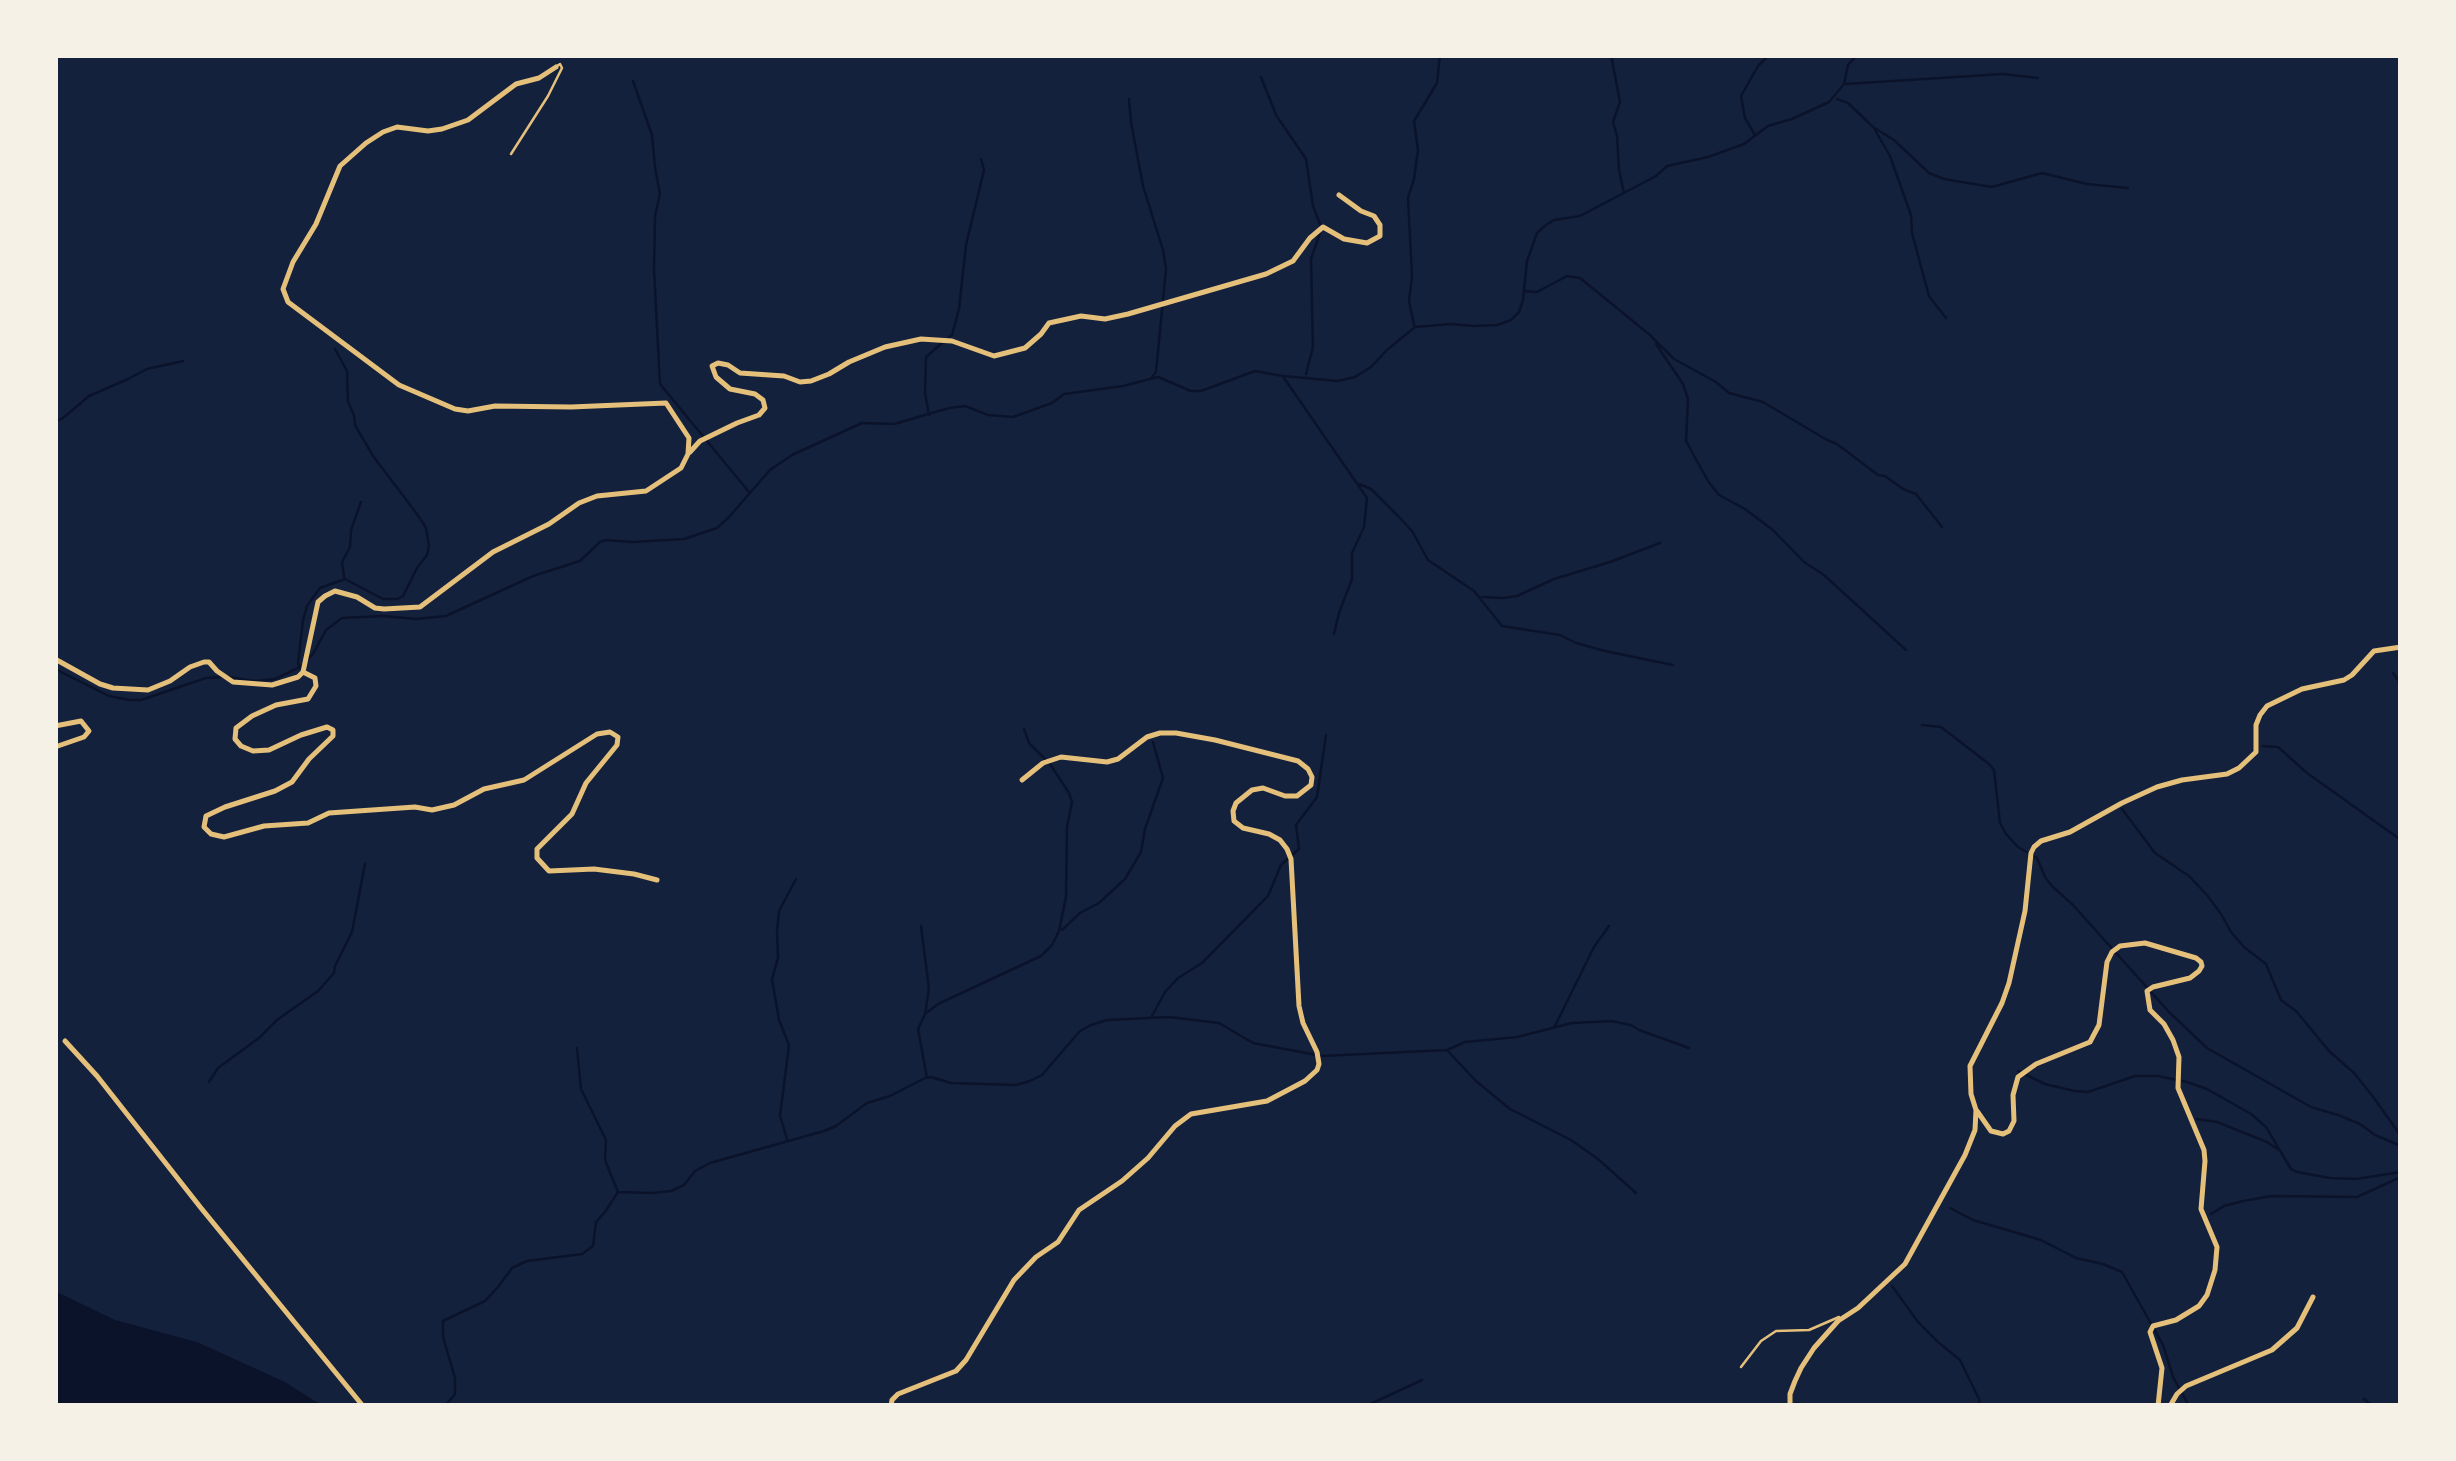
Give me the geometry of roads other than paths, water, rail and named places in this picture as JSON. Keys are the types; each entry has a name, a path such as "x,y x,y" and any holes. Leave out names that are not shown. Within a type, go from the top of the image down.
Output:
{"street":[{"path":"556,67 539,78 516,84 468,120 428,131 397,127 382,132 340,166 316,224 292,262 283,289 288,302 399,386 455,409 666,403 689,438 688,454"},
{"path":"55,659 113,688 148,690 204,662 210,662 233,682 272,685 298,677 304,672 318,602 325,596 335,591 357,597 375,608 420,607 494,552 548,524 579,502 598,496 646,492 680,468 700,441 759,416 765,408 763,400 730,388 716,378 712,366 718,363 740,374 784,376 800,382 829,374 885,347 921,339 952,340 994,356 1025,348 1050,323 1081,316 1105,319 1128,314 1266,274 1292,262 1323,227 1344,239 1367,244 1380,236 1380,225 1374,216 1340,195"},
{"path":"2158,1406 2162,1368 2150,1332 2153,1326 2176,1320 2199,1306 2215,1270 2216,1247 2201,1209 2206,1162 2178,1088 2179,1057 2164,1024 2150,1010 2147,991 2190,978 2202,966 2196,958 2145,943 2120,946 2112,952 2107,962 2099,1024 2090,1042 2036,1064 2018,1077 2013,1095 2014,1121 2003,1134 1991,1131 1976,1110 1970,1066 2009,982 2030,859 2041,841 2070,832 2158,787 2227,774 2239,768 2256,752 2256,725 2266,706 2302,690 2344,680 2374,651 2401,647"},
{"path":"304,672 315,678 316,686 308,699 276,705 252,716 236,728 234,739 253,751 269,750 326,727 333,736 292,782 206,816 204,828 211,834 224,838 264,826 308,823 329,813 415,807 432,810 454,805 484,789 524,780 597,734 610,732 618,737 617,745 586,784 572,814 538,849 537,858 548,871 594,869 657,880"},
{"path":"55,726 81,720 89,731 55,747"},
{"path":"891,1406 898,1394 956,1370 1014,1280 1036,1257 1058,1242 1079,1210 1122,1182 1191,1114 1267,1101 1317,1070 1317,1052 1299,1006 1287,849 1269,834 1243,828 1234,820 1233,811 1236,802 1252,790 1263,788 1297,796 1310,785 1308,768 1215,740 1160,733 1118,759 1107,762 1061,757 1043,764 1022,780"},
{"path":"65,1041 363,1406"},
{"path":"1790,1406 1790,1394 1800,1368 1814,1348 1905,1264 1964,1155 1975,1130 1976,1110"},
{"path":"2170,1406 2186,1386 2272,1350 2297,1328 2312,1298"}],"lane":[{"path":"511,154 548,96 562,68 560,64 556,67"},
{"path":"1741,1367 1761,1341 1776,1331 1808,1330 1845,1316"}],"water":[{"path":"55,1291 115,1320 197,1342 285,1382 323,1406 55,1406"}],"waterway":[{"path":"1414,325 1409,301 1412,276 1408,198 1418,150 1414,121 1437,83 1440,55"},
{"path":"1611,55 1620,102 1613,122 1624,193"},
{"path":"1755,135 1745,118 1741,96 1769,55"},
{"path":"307,660 326,630 342,618 446,616 533,576 580,561 606,540 684,539 717,528 770,470 792,455 862,423 894,424 965,406 988,415 1013,417 1052,403 1064,394 1158,377 1191,391 1255,371 1338,381 1371,367 1415,327 1497,325 1511,320 1523,300 1527,261 1537,233 1546,225 1580,216 1656,176 1667,166 1744,144 1768,126 1829,102 1844,84 1848,65 1857,55"},
{"path":"1845,84 2003,74 2038,78"},
{"path":"1261,77 1276,115 1306,159 1313,206 1320,224 1311,259 1313,347 1306,374"},
{"path":"633,81 652,135 660,194 655,216 654,269 660,384 749,492"},
{"path":"1129,99 1143,186 1166,269 1156,372 1152,377"},
{"path":"1837,99 1848,103 1929,173 1944,179 1992,187 2042,173 2087,184 2128,188"},
{"path":"1875,130 1890,156 1911,215 1929,296 1946,318"},
{"path":"949,337 959,309 966,245 984,170 981,159"},
{"path":"1524,291 1537,292 1567,276 1580,278 1674,359 1729,393 1763,402 1837,444 1878,475 1916,494 1942,527"},
{"path":"929,415 926,357 943,342"},
{"path":"1656,344 1683,384 1688,399 1686,441 1719,495 1773,530 1906,650"},
{"path":"300,668 303,620 307,606 320,588 345,579 383,599 397,599 403,596 429,546 426,528 355,425 348,402 347,371 335,349"},
{"path":"55,422 89,396 147,369 183,361"},
{"path":"1284,378 1367,498 1364,527 1352,553 1352,579 1334,634"},
{"path":"1359,484 1371,489 1412,531 1428,560 1474,591 1502,626 1560,635 1605,651 1673,665"},
{"path":"344,577 342,562 350,547 351,530 361,502"},
{"path":"1482,597 1517,596 1554,579 1660,543"},
{"path":"229,677 275,679 302,666"},
{"path":"55,669 109,696 129,700 221,677"},
{"path":"2393,673 2401,684"},
{"path":"1922,725 1941,727 1989,764 1994,770 2000,823 2006,834 2037,858 2053,887 2207,1048 2311,1107 2360,1124 2401,1146"},
{"path":"927,1078 918,1029 925,1014 938,1004 1041,956 1059,931 1066,897 1067,827 1072,802 1050,764 1029,743 1024,729"},
{"path":"1152,1016 1178,978 1202,963 1268,896 1281,865 1299,849 1296,825 1317,797 1326,735"},
{"path":"1062,930 1125,879 1141,852 1163,778 1153,742"},
{"path":"2263,746 2278,747 2307,773 2401,840"},
{"path":"2122,809 2155,853 2189,876 2244,947 2266,964 2281,1000 2354,1073 2401,1136"},
{"path":"209,1082 218,1068 318,991 334,973 352,932 365,864"},
{"path":"787,1139 780,1116 789,1045 779,1020 772,979 778,958 779,911 796,879"},
{"path":"921,926 929,989 925,1014"},
{"path":"1555,1026 1594,947 1609,926"},
{"path":"445,1406 455,1394 455,1378 443,1337 443,1321 485,1301 512,1268 527,1261 582,1254 593,1246 596,1222 618,1192 671,1191 710,1163 824,1131 867,1103 925,1078 1016,1085 1030,1081 1042,1075 1080,1031 1107,1020 1169,1017 1219,1023 1253,1043 1322,1056 1447,1050 1465,1042 1517,1037 1572,1023 1612,1021 1689,1048"},
{"path":"577,1048 581,1089 606,1140 605,1160 618,1192"},
{"path":"1447,1050 1510,1109 1571,1140 1636,1193"},
{"path":"2018,1071 2045,1084 2088,1092 2135,1076 2187,1082 2251,1114 2266,1127 2291,1169 2297,1172 2356,1179 2401,1172"},
{"path":"2197,1119 2217,1122 2279,1150"},
{"path":"2211,1214 2224,1206 2271,1196 2357,1197 2401,1177"},
{"path":"1950,1208 1973,1220 2041,1240 2076,1258 2122,1272 2163,1345 2173,1377 2189,1406"},
{"path":"1892,1286 1918,1322 1960,1360 1980,1406"},
{"path":"1366,1406 1422,1380"},
{"path":"2364,1399 2372,1406"},
{"path":"1796,1403 1804,1406"}]}
